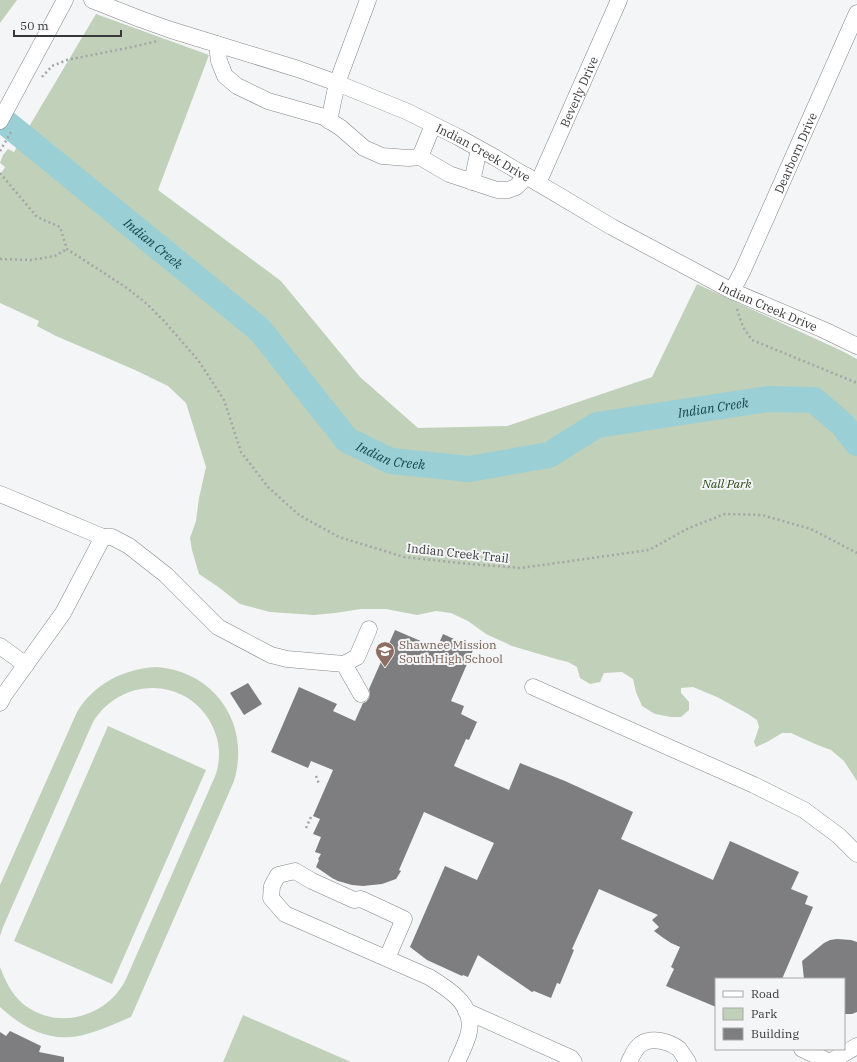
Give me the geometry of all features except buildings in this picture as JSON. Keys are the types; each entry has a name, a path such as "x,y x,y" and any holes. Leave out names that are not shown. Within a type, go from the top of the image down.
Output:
{"street":[{"path":"0,122 35,73 65,0"},
{"name":"Indian Creek Drive","path":"92,0 171,30 298,69 408,112 479,149 612,227 732,292 824,330 857,346"},
{"path":"329,121 337,83 368,0"},
{"name":"Beverly Drive","path":"532,180 619,0"},
{"name":"Dearborn Drive","path":"732,292 857,13"},
{"path":"217,44 219,61 225,76 237,86 268,101 324,117 364,148 382,156 408,158 420,157 449,174 498,190 508,190 532,180"},
{"path":"420,157 433,125"},
{"path":"472,182 479,149"},
{"path":"0,494 103,537 112,537 129,546 166,575 218,626 271,655 287,659 344,664 357,657 369,629"},
{"path":"0,703 4,695 63,613 103,537"},
{"path":"0,646 26,665"},
{"path":"344,664 361,694"},
{"path":"533,687 804,810 839,836 857,854"},
{"path":"387,958 404,918 361,899 354,900 294,871 278,875 272,886 271,898 285,914 429,977 450,990 464,1005 469,1021 468,1035 457,1062"},
{"path":"466,1011 571,1058 574,1062"},
{"path":"629,1062 634,1051 642,1044 656,1040 667,1042 678,1049 688,1062"},
{"path":"804,1050 830,1062 857,1046"}],"path":[{"path":"35,73 67,60 164,39 171,30"},
{"path":"0,173 37,217 60,227 67,249 55,256 31,260 0,259"},
{"name":"Indian Creek Trail","path":"67,249 127,288 164,321 198,360 224,400 241,452 268,488 299,515 339,537 404,557 521,568 649,550 689,528 725,514 762,515 812,529 857,553"},
{"path":"732,292 742,327 752,340 857,383"},
{"path":"316,776 319,784"},
{"path":"306,828 311,817"}],"green space":[{"path":"0,0 17,0 0,23"},
{"name":"Nall Park","path":"96,14 209,55 158,190 281,281 360,377 418,428 507,426 652,377 697,284 857,359 857,781 844,761 831,750 791,733 782,733 756,747 754,742 759,727 757,720 717,697 693,687 681,688 681,693 689,702 689,710 681,717 655,714 642,706 636,692 633,679 622,672 604,673 600,682 590,684 580,678 577,667 568,662 512,646 486,634 468,621 451,613 436,611 417,615 386,609 361,609 314,615 270,612 240,604 199,574 190,538 196,521 199,498 206,467 186,403 168,386 56,336 37,326 39,321 0,303 0,175 5,167 0,163 3,155 8,149 14,152"},
{"path":"156,667 177,671 195,678 211,690 224,704 232,721 237,740 238,760 234,781 131,1017 87,1034 75,1037 51,1036 40,1033 19,1022 0,1007 0,967 15,995 22,1003 35,1012 50,1017 65,1018 80,1016 94,1011 107,1003 118,992 126,979 216,774 219,754 216,735 207,716 193,702 177,693 159,688 141,689 123,695 106,706 93,722 0,936 0,885 77,712 92,693 110,680 132,671"},
{"path":"108,726 206,770 112,984 14,941"},
{"path":"243,1015 351,1062 223,1062"}],"waterway":[{"name":"Indian Creek","path":"0,118 260,330 347,440 391,461 469,469 549,455 597,425 768,399 814,400 843,425 857,443"}],"place":[{"name":"Shawnee Mission South High School","path":"385,668"}]}
